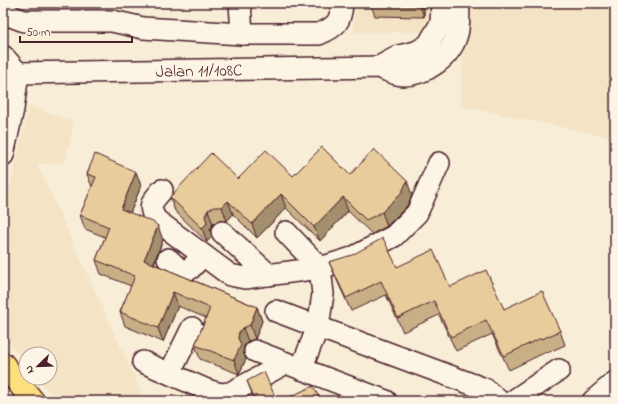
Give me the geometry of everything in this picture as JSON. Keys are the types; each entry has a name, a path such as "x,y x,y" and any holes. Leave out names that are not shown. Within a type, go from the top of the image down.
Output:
{"highway":[{"path":"3,364 33,401"}],"street":[{"path":"240,3 242,34"},
{"path":"3,9 11,16 24,21 112,21 143,28 242,34 319,34 338,23 342,12 342,3"},
{"name":"Jalan 11/108C","path":"379,67 399,56 416,52 428,45 441,23 442,3"},
{"name":"Jalan 11/108C","path":"18,73 379,67 402,75 420,71 437,63 448,51 457,34 459,3"},
{"path":"3,56 18,73 8,106 3,155"},
{"path":"162,190 151,204 151,212 156,220 230,275 245,278 320,268 352,258 394,236 417,213 439,163"},
{"path":"222,232 269,275"},
{"path":"143,362 222,398 230,393 293,366 318,328 323,294 320,268 286,232"},
{"path":"168,259 181,271 186,272 203,255"},
{"path":"276,311 488,397"},
{"path":"170,373 192,328"},
{"path":"255,351 386,401"},
{"path":"513,401 559,370"},
{"path":"593,401 615,382"}],"shaded area":[{"path":"354,3 433,3 431,32 354,32"},
{"path":"468,3 615,3 615,138 460,106"},
{"path":"29,106 74,122 65,163 37,164 145,401 57,401 45,386 58,386 58,346 18,346 18,354 3,336 3,218"}],"building":[{"path":"371,3 420,3 420,6 371,5"},
{"path":"322,147 350,175 374,149 407,181 402,192 382,212 366,220 343,197 314,227 281,194 252,224 228,201 222,207 214,207 208,210 205,216 207,223 202,228 170,197 211,153 238,179 266,150 293,176"},
{"path":"95,154 136,172 121,209 153,222 158,226 144,260 257,307 250,325 243,328 239,332 238,338 241,345 234,360 195,345 210,308 173,292 158,328 120,312 135,276 96,260 109,227 80,215 96,177 87,174"},
{"path":"383,238 397,267 433,250 450,287 486,270 504,309 542,291 560,331 542,339 541,338 504,356 486,320 451,337 434,301 398,318 381,281 346,298 329,262 352,255"},
{"path":"264,372 277,401 256,401 247,381"},
{"path":"313,386 321,401 281,401"}]}
